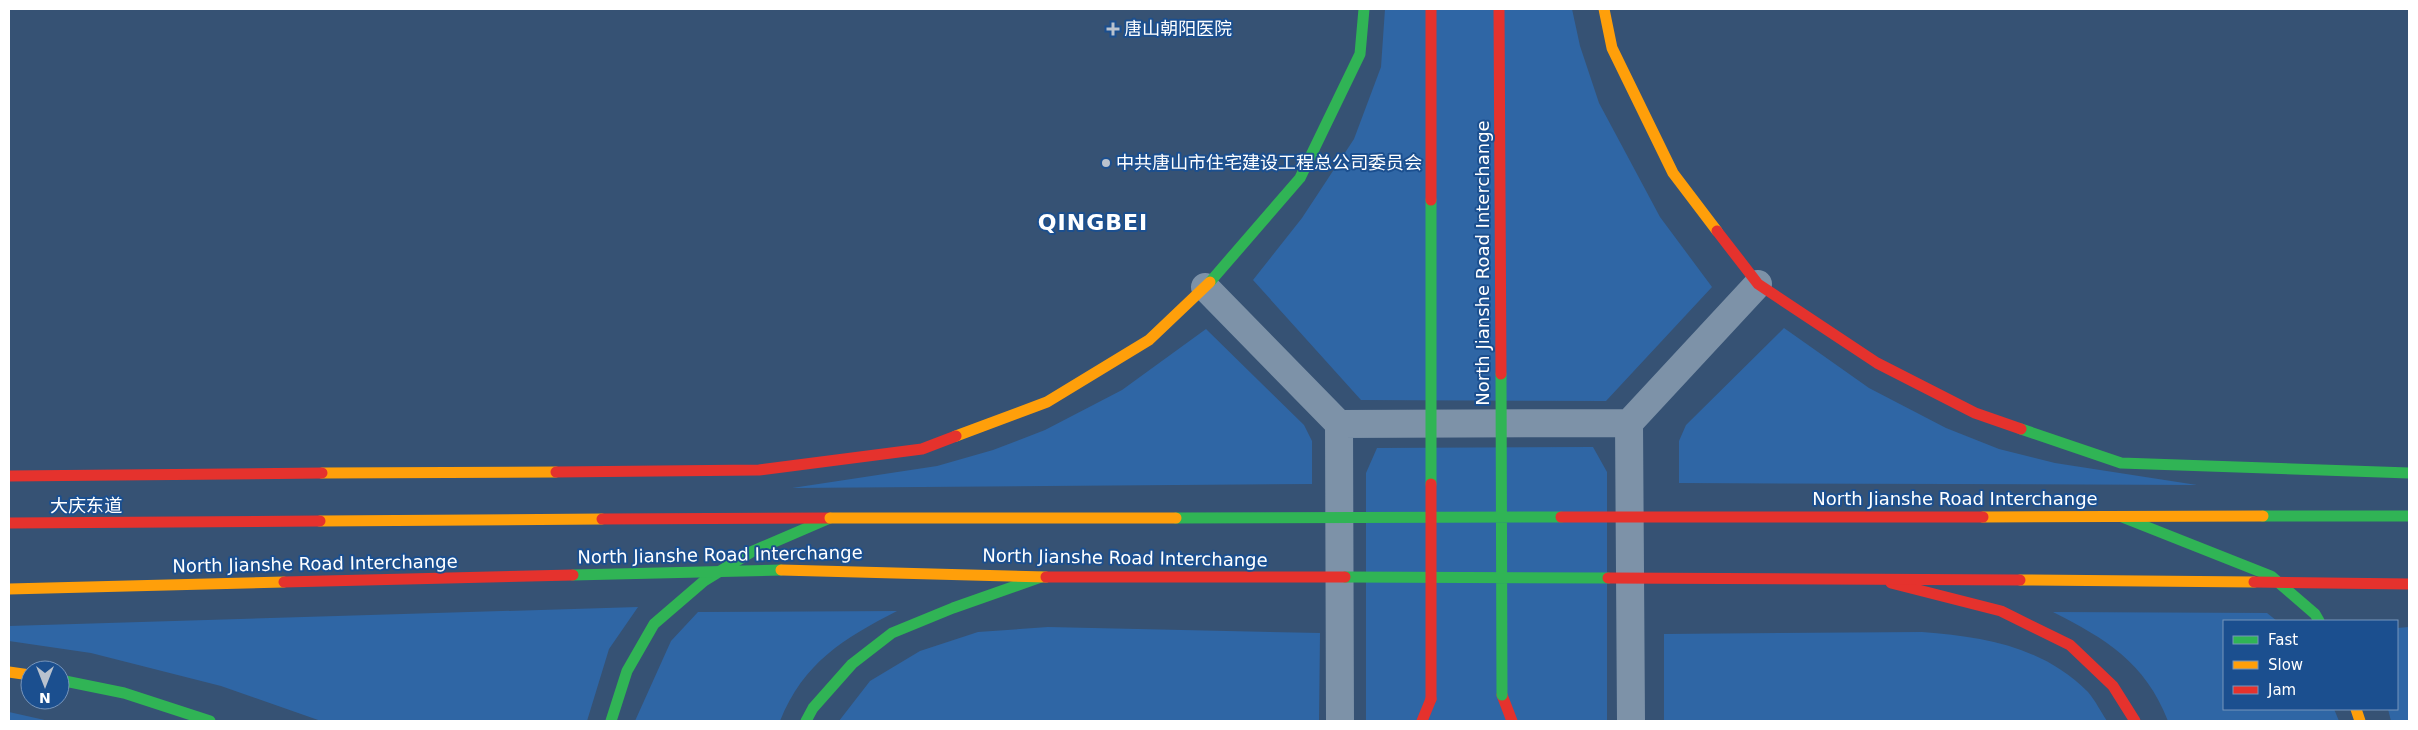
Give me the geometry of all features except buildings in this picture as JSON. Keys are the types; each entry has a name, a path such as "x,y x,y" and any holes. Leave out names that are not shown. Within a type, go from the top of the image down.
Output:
{"main road":[{"path":"9,476 759,470 922,449 1047,402 1149,340 1205,287 1300,178 1360,54 1364,9"},
{"path":"1430,9 1431,699 1434,721"},
{"name":"North Jianshe Road Interchange","path":"1498,721 1502,695 1499,9"},
{"path":"1604,9 1612,48 1673,173 1758,284 1878,363 1975,413 2121,463 2409,473"},
{"name":"North Jianshe Road Interchange","path":"164,523 830,518 2409,516"},
{"path":"2122,517 2270,576 2315,614 2318,620"},
{"path":"611,721 627,671 654,624 704,581 753,551 830,518"},
{"name":"大庆东道","path":"9,523 164,523"},
{"name":"North Jianshe Road Interchange","path":"9,589 804,569 1043,577 1872,578 2409,584"},
{"path":"806,721 813,708 852,664 892,633 952,608 1043,577"},
{"path":"1872,578 2001,611 2070,645 2113,686 2135,721"},
{"path":"70,682 124,693 210,721"},
{"path":"1502,695 1512,721"},
{"path":"1422,721 1431,699"}],"street":[{"path":"1631,721 1629,423 1758,284"},
{"path":"1205,287 1338,424 1340,721"},
{"path":"1338,424 1629,423"}],"shaded area":[{"path":"1385,9 1572,9 1580,46 1599,103 1660,217 1712,287 1606,401 1361,400 1253,280 1302,218 1354,139 1381,67"},
{"path":"1784,328 1869,388 1946,428 1999,449 2055,463 2197,485 1679,483 1679,441 1686,425"},
{"path":"1206,329 1304,425 1312,441 1312,484 792,488 937,466 993,450 1045,430 1122,390"},
{"path":"1593,447 1607,472 1607,721 1366,721 1366,473 1377,448"},
{"path":"638,607 609,649 587,721 321,721 221,686 91,653 9,641 9,626"},
{"path":"897,611 859,632 827,654 801,683 780,721 635,721 671,641 698,612"},
{"path":"2053,612 2267,613 2276,620 2223,620 2223,710 2334,710 2339,721 2168,721 2159,700 2135,668 2122,654 2090,632"},
{"path":"1048,627 1320,633 1319,721 839,721 870,681 920,651 978,632"},
{"path":"2409,627 2409,721 2391,721 2388,710 2398,710 2398,628"},
{"path":"1922,632 1990,641 2032,654 2070,676 2088,692 2107,721 1664,721 1664,634"},
{"path":"9,712 49,721 9,721"}],"traffic: fast":[{"path":"1210,282 1300,178 1360,54 1364,9"},
{"path":"1431,200 1431,484"},
{"path":"1501,374 1502,695"},
{"path":"2021,429 2121,463 2409,473"},
{"path":"2263,516 2409,516"},
{"path":"1176,518 1561,517"},
{"path":"2122,517 2271,576 2315,614 2318,620"},
{"path":"611,721 627,671 654,624 704,581 753,551 830,518"},
{"path":"573,575 781,570"},
{"path":"806,721 813,708 852,664 892,633 953,608 1041,577"},
{"path":"1345,577 1608,578"},
{"path":"70,682 124,693 210,721"}],"traffic: slow":[{"path":"1604,9 1612,48 1673,173 1717,231"},
{"path":"956,436 1047,402 1149,340 1210,282"},
{"path":"322,473 556,472"},
{"path":"1983,517 2263,516"},
{"path":"830,518 1176,518"},
{"path":"320,521 602,519"},
{"path":"781,570 1046,577"},
{"path":"2020,580 2254,582"},
{"path":"9,589 284,582"},
{"path":"9,672 20,674"},
{"path":"2356,710 2360,721"}],"traffic: jam":[{"path":"1431,9 1431,200"},
{"path":"1499,9 1501,374"},
{"path":"1717,231 1758,284 1877,363 1975,413 2021,429"},
{"path":"556,472 759,470 922,449 956,436"},
{"path":"9,476 322,473"},
{"path":"1431,484 1431,699"},
{"path":"1561,517 1983,517"},
{"path":"602,519 830,518"},
{"path":"9,523 320,521"},
{"path":"284,582 573,575"},
{"path":"1046,577 1345,577"},
{"path":"1608,578 2020,580"},
{"path":"2254,582 2409,584"},
{"path":"1891,583 2001,611 2070,645 2113,686 2135,721"},
{"path":"1502,695 1512,721"},
{"path":"1422,721 1431,699"}],"place":[{"name":"唐山朝阳医院","path":"1113,29"},
{"name":"中共唐山市住宅建设工程总公司委员会","path":"1106,163"}],"district":[{"name":"QINGBEI","path":"1093,222"}]}
